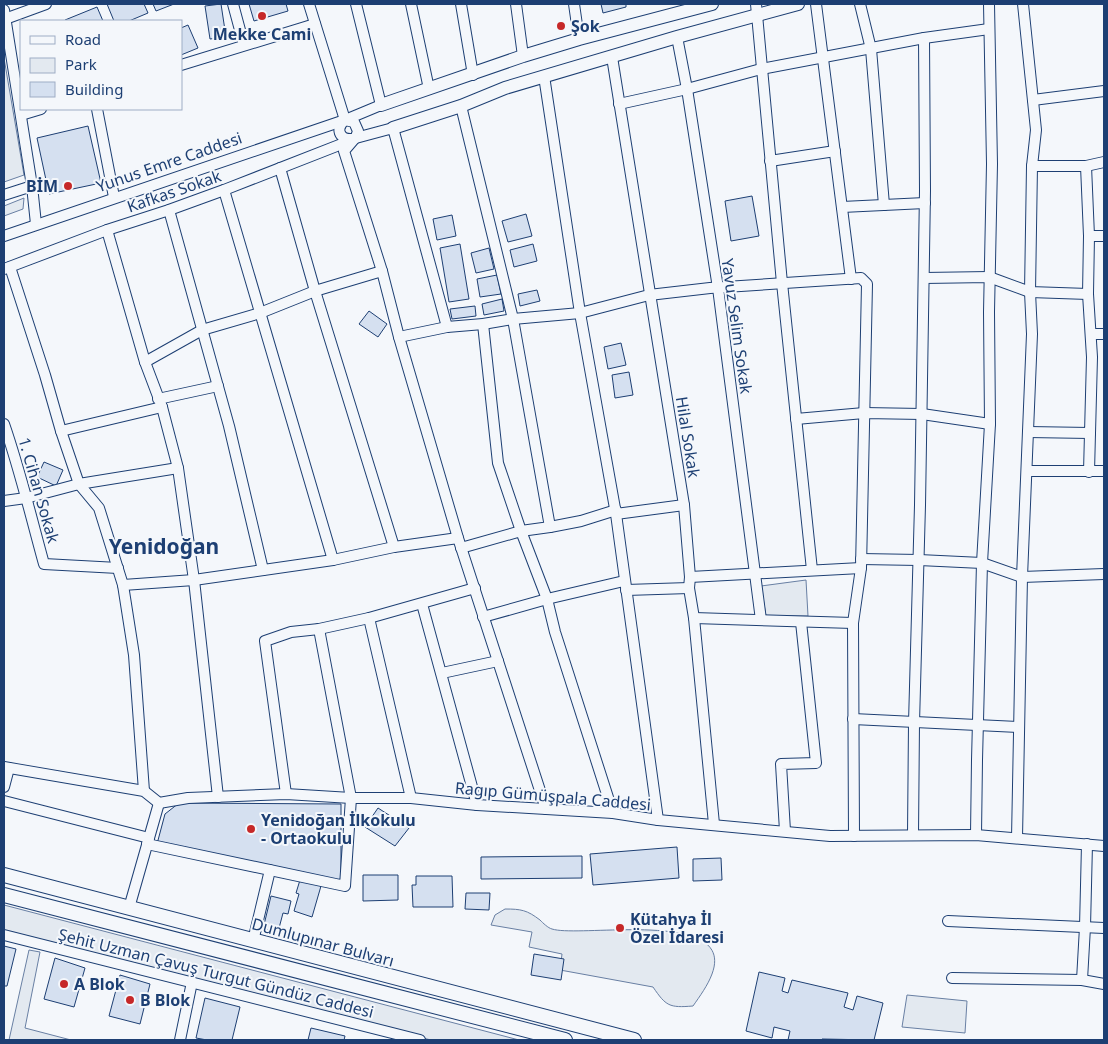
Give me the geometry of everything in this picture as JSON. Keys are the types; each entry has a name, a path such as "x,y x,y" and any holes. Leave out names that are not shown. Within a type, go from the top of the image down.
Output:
{"main road":[{"name":"Dumlupınar Bulvarı","path":"4,875 253,942 634,1040"},
{"name":"Dumlupınar Bulvarı","path":"4,895 565,1040"}],"street":[{"path":"36,224 21,115 7,49 4,14 46,4"},
{"path":"233,4 244,46"},
{"path":"310,4 345,120 352,120 357,124 357,134 344,152 382,271 398,336 459,543 546,809"},
{"path":"356,4 381,105 578,39 712,4"},
{"path":"411,4 429,89"},
{"path":"461,4 473,74"},
{"path":"516,4 523,56"},
{"path":"574,4 578,39"},
{"path":"448,327 394,128 461,106 506,88 677,37 756,10 798,4"},
{"path":"816,4 851,279"},
{"path":"860,4 870,49 884,205"},
{"path":"976,835 982,563 990,424 989,277 992,164 989,4"},
{"path":"1017,838 1022,577 1028,471 1032,334 1030,292 1032,166 1036,130 1023,4"},
{"path":"756,10 812,570"},
{"path":"182,65 315,24"},
{"path":"620,104 687,89 761,69 924,38 990,29"},
{"name":"Yavuz Selim Sokak","path":"677,37 718,288 761,620"},
{"path":"913,836 924,278 924,38"},
{"name":"Hilal Sokak","path":"612,57 684,506 690,577 688,588 694,618 714,824"},
{"path":"544,76 580,313 616,512 658,820"},
{"path":"1033,100 1104,91"},
{"name":"Yunus Emre Caddesi","path":"4,236 345,120 381,105"},
{"path":"461,106 513,319 550,527"},
{"path":"21,115 38,110"},
{"path":"97,110 114,197"},
{"name":"Kafkas Sokak","path":"7,268 107,230 224,190 352,139 394,128"},
{"path":"770,161 835,151"},
{"path":"1032,166 1086,166 1104,162"},
{"path":"1086,166 1089,236 1088,294 1091,334 1089,472"},
{"path":"280,168 315,291 394,547"},
{"path":"4,195 32,186"},
{"path":"224,190 333,560"},
{"path":"842,207 925,203"},
{"path":"169,210 229,426 262,570"},
{"path":"107,230 178,468 194,580 218,797"},
{"path":"1089,236 1104,236"},
{"path":"7,268 45,375 79,484 99,508 123,585 134,655 144,792"},
{"path":"145,362 202,330 260,312 315,291 382,271"},
{"path":"924,278 989,277 1030,292 1088,294"},
{"path":"398,336 448,327 580,313 649,295 860,278 866,284 861,564 853,623 854,836"},
{"path":"483,324 498,463 547,599 613,813"},
{"path":"1091,334 1104,334"},
{"path":"61,431 218,386"},
{"path":"796,419 864,413 922,414 990,424"},
{"name":"1. Cihan Sokak","path":"4,424 20,470 44,564 118,568"},
{"path":"1028,432 1090,433"},
{"path":"4,501 26,498 79,484 178,468"},
{"path":"1028,471 1104,471"},
{"path":"123,585 194,580 333,560 394,547 459,543 581,521 616,512 684,506"},
{"path":"690,577 812,570 919,560 982,563 1022,577 1104,574"},
{"path":"483,617 547,599 625,586 688,588"},
{"path":"286,794 265,641 291,632 319,629 369,618 475,588"},
{"path":"422,604 477,805"},
{"path":"369,618 411,798"},
{"path":"694,618 853,623"},
{"path":"786,831 781,764 816,763 801,622"},
{"path":"4,800 148,841 345,886 351,798 319,629"},
{"path":"442,673 498,661"},
{"path":"853,719 1019,727"},
{"path":"4,788 6,768 144,792 159,803 129,908"},
{"name":"Ragıp Gümüşpala Caddesi","path":"159,803 188,798 286,794 351,798 411,798 477,805 613,813 658,820 830,836 976,835 1104,846"},
{"path":"1082,980 1087,844"},
{"path":"253,942 270,870"},
{"path":"948,921 1104,928"},
{"name":"Şehit Uzman Çavuş Turgut Gündüz Caddesi","path":"4,935 420,1040"},
{"path":"952,978 1082,980 1104,984"},
{"path":"180,1040 192,982"}],"green space":[{"path":"4,58 24,175 4,182"},
{"path":"24,198 23,209 4,216 4,206"},
{"path":"806,580 808,616 766,616 761,586"},
{"path":"4,905 519,1040 431,1040 4,935"},
{"path":"505,909 527,912 552,929 568,931 652,930 680,933 701,940 713,953 712,974 693,1006 673,1006 665,1002 653,987 560,970 562,954 529,947 532,932 491,925 495,915"},
{"path":"29,950 40,952 25,1028 71,1040 9,1040"},
{"path":"907,995 967,1001 965,1033 902,1027"}],"building":[{"path":"107,4 144,4 148,13 131,20 114,20"},
{"path":"153,4 174,4 156,11"},
{"path":"221,4 226,37 210,39 205,6"},
{"name":"Mekke Cami","path":"249,4 286,4 288,11 254,21"},
{"path":"601,4 626,4 626,7 603,13"},
{"path":"97,7 103,20 65,20"},
{"path":"188,25 198,48 182,55 182,28"},
{"path":"88,126 101,183 49,194 37,138"},
{"path":"752,196 759,236 731,241 725,201"},
{"path":"526,214 532,236 508,242 502,221"},
{"path":"452,215 456,236 437,240 433,219"},
{"path":"460,244 469,299 449,302 440,248"},
{"path":"533,244 537,261 514,267 510,250"},
{"path":"489,248 494,269 476,273 471,253"},
{"path":"497,275 501,294 480,297 477,279"},
{"path":"537,290 540,301 520,306 518,294"},
{"path":"502,299 504,311 484,315 482,304"},
{"path":"475,306 476,316 452,319 450,309"},
{"path":"369,311 387,324 378,337 359,324"},
{"path":"621,343 626,365 608,369 604,347"},
{"path":"629,372 633,395 615,398 612,375"},
{"path":"44,462 63,470 56,486 37,477"},
{"name":"Yenidoğan İlkokulu - Ortaokulu","path":"179,803 341,804 341,881 157,844 165,814"},
{"path":"378,808 409,828 395,846 365,827"},
{"path":"677,847 679,878 593,885 590,854"},
{"path":"582,856 582,878 481,879 481,857"},
{"path":"721,858 722,880 693,881 693,859"},
{"path":"363,875 398,875 398,900 363,901"},
{"path":"416,876 452,876 453,907 413,907 412,885 416,885"},
{"path":"300,880 321,886 312,917 294,911 299,894 296,893"},
{"path":"466,893 490,893 489,910 465,909"},
{"path":"271,896 291,901 288,914 283,913 278,932 263,929"},
{"path":"4,946 16,949 7,986 4,986"},
{"path":"534,954 564,959 561,980 531,975"},
{"name":"A Blok","path":"55,958 85,968 74,1007 44,999"},
{"path":"759,972 785,978 782,991 788,993 792,980 848,993 844,1007 853,1010 857,996 883,1003 874,1040 788,1040 790,1031 774,1027 772,1038 746,1031"},
{"name":"B Blok","path":"120,975 150,984 140,1024 109,1016"},
{"path":"205,998 240,1007 232,1040 196,1038"},
{"path":"311,1028 345,1036 344,1040 308,1040"}],"place":[{"name":"Mekke Cami","path":"262,16"},
{"name":"Şok","path":"561,26"},
{"name":"BİM","path":"68,186"},
{"name":"Yenidoğan İlkokulu - Ortaokulu","path":"251,829"},
{"name":"Kütahya İl Özel İdaresi","path":"620,928"},
{"name":"A Blok","path":"64,984"},
{"name":"B Blok","path":"130,1000"}],"district":[{"name":"Yenidoğan","path":"164,546"}]}
